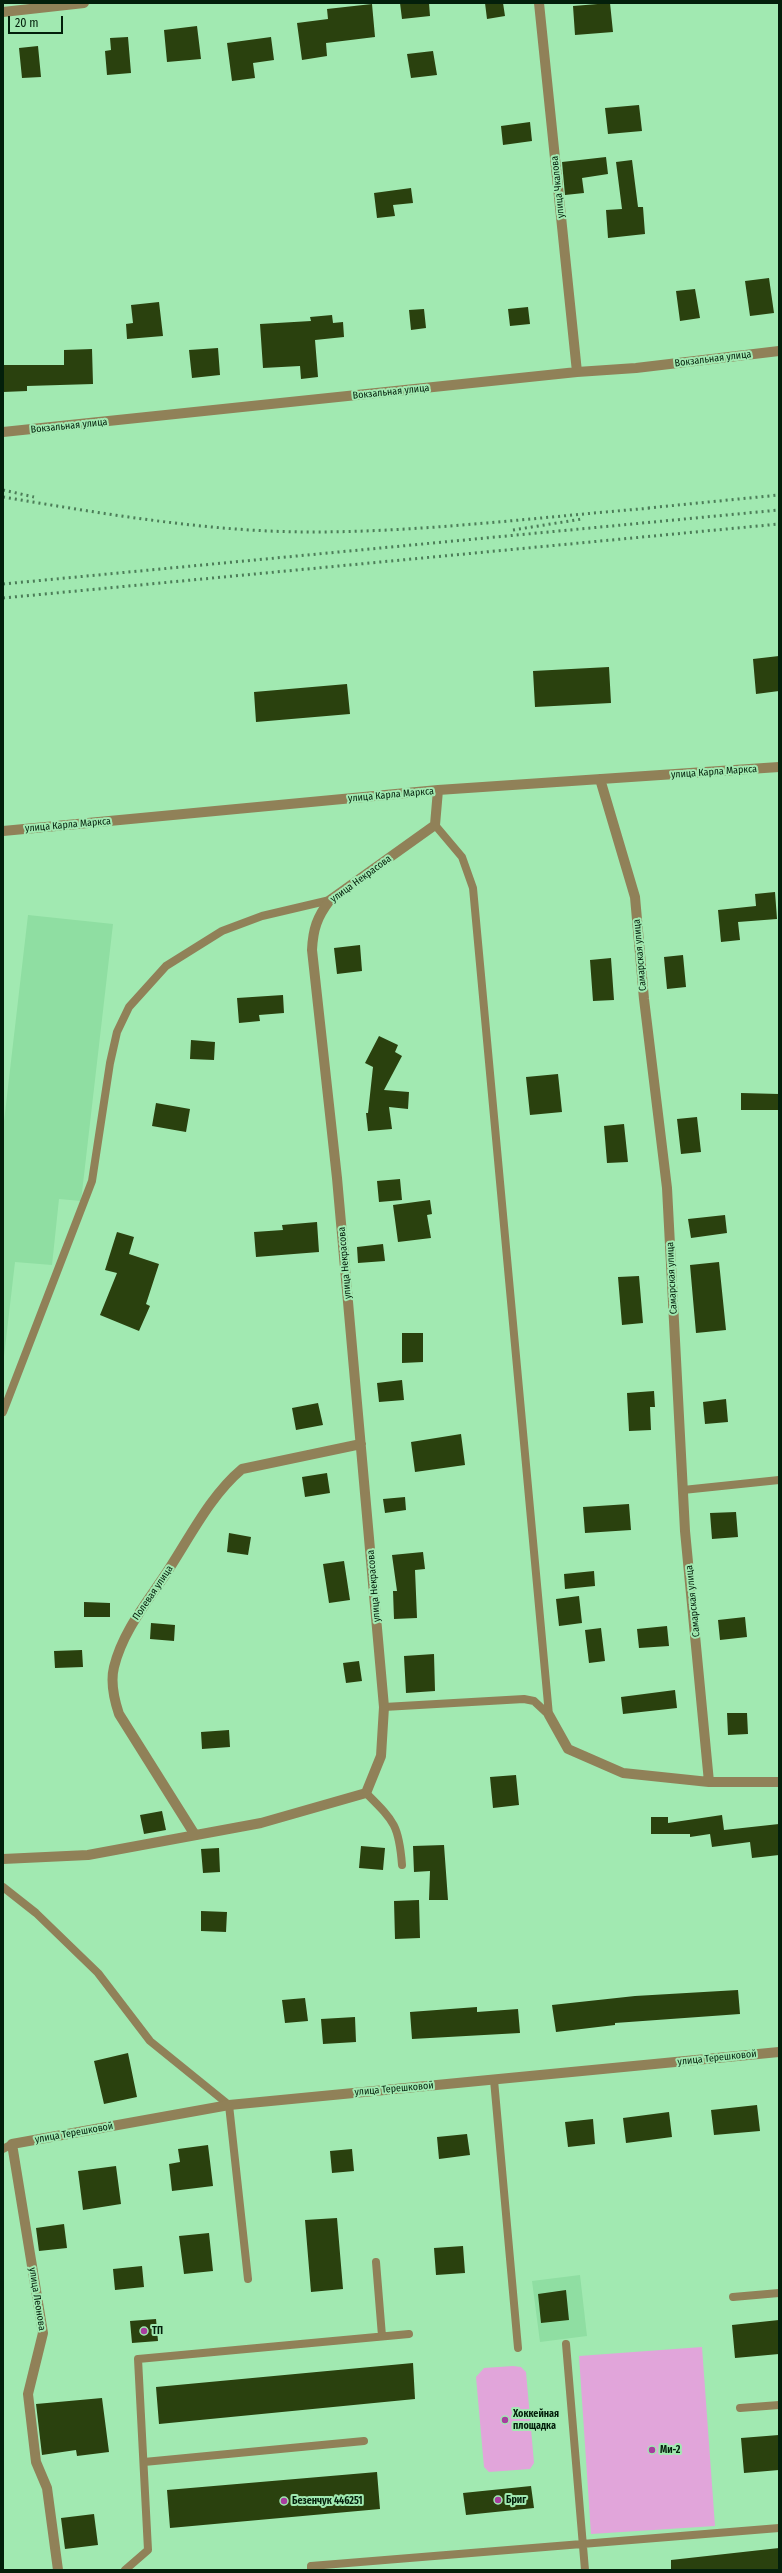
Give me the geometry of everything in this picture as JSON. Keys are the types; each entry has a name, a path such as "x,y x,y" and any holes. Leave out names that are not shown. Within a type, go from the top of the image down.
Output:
{"street":[{"path":"3,12 84,3"},
{"name":"улица Чкалова","path":"539,3 577,372"},
{"name":"Вокзальная улица","path":"3,432 577,372 636,368 779,351"},
{"name":"улица Карла Маркса","path":"3,831 438,790 779,767"},
{"name":"Самарская улица","path":"600,779 635,897 644,1000 667,1188 683,1490 709,1782"},
{"path":"435,825 438,790"},
{"name":"улица Некрасова","path":"366,1793 381,1756 384,1707 337,1178 312,950 312,932 317,917 330,900 435,825"},
{"name":"Полевая улица","path":"195,1835 119,1714 112,1692 114,1667 130,1627 227,1481 242,1469 361,1444"},
{"path":"549,1715 568,1749 623,1773 709,1782 779,1782"},
{"path":"3,1859 88,1855 261,1823 366,1793"},
{"name":"улица Терешковой","path":"8,2146 229,2105 779,2052"},
{"name":"улица Леонова","path":"8,2146 43,2333 28,2394 36,2462 47,2488 58,2570"}],"lane":[{"path":"435,825 462,857 473,888 549,1715"},
{"path":"3,1412 92,1181 110,1063 117,1032 128,1007 166,966 222,931 262,916 330,900"},
{"path":"683,1490 779,1480"},
{"path":"384,1707 524,1699 534,1701 549,1715"},
{"path":"366,1793 391,1818 400,1835 402,1865"},
{"path":"3,1887 36,1913 98,1973 150,2041 229,2105 248,2279"},
{"path":"494,2080 518,2348"},
{"path":"376,2262 382,2336"},
{"path":"733,2297 779,2293"},
{"path":"125,2570 148,2550 138,2359 409,2334"},
{"path":"566,2344 581,2543 585,2570"},
{"path":"740,2408 779,2405"},
{"path":"144,2462 364,2441"},
{"path":"312,2570 311,2566 779,2528"}],"shaded area":[{"path":"28,915 113,924 81,1201 59,1199 52,1265 15,1262 3,1365 3,1130"},
{"path":"580,2275 587,2336 540,2342 532,2281"},
{"path":"702,2347 715,2526 591,2534 579,2356"},
{"name":"Хоккейная площадка","path":"513,2366 521,2367 526,2372 534,2463 530,2469 489,2472 484,2467 476,2377 484,2368"}],"building":[{"path":"400,3 429,3 430,16 402,19"},
{"path":"485,3 503,3 505,16 487,19"},
{"path":"610,3 613,32 575,35 573,6"},
{"path":"372,4 375,37 326,43 327,56 302,60 297,23 328,19 327,9"},
{"path":"197,26 201,59 167,62 164,30"},
{"path":"128,37 131,73 107,75 105,51 111,50 110,38"},
{"path":"271,37 274,60 253,63 255,78 232,81 227,43"},
{"path":"38,46 41,77 22,78 19,48"},
{"path":"433,51 437,75 411,78 407,54"},
{"path":"639,105 642,131 608,134 605,108"},
{"path":"530,122 532,141 503,145 501,126"},
{"path":"606,157 608,174 582,178 584,193 565,195 562,162"},
{"path":"632,160 638,207 643,207 645,234 608,238 606,210 622,209 616,162"},
{"path":"411,188 413,203 393,205 395,216 377,218 374,193"},
{"path":"769,278 774,313 750,316 745,281"},
{"path":"695,289 700,318 680,321 676,291"},
{"path":"159,302 163,336 127,339 126,324 133,323 131,305"},
{"path":"528,307 530,324 510,326 508,309"},
{"path":"424,309 426,328 411,330 409,310"},
{"path":"332,315 333,323 343,322 344,337 315,340 318,377 301,379 300,366 263,368 260,324 311,321 310,317"},
{"path":"218,348 220,375 192,378 189,350"},
{"path":"92,349 93,384 27,386 27,391 3,392 3,365 64,365 64,350"},
{"path":"779,656 779,691 756,694 753,659"},
{"path":"609,667 611,703 535,707 533,671"},
{"path":"347,684 350,714 256,722 254,692"},
{"path":"775,892 777,919 738,922 740,940 721,942 718,910 756,906 755,894"},
{"path":"360,945 362,971 337,974 334,948"},
{"path":"683,955 686,987 667,989 664,957"},
{"path":"611,958 614,1000 593,1001 590,960"},
{"path":"283,995 284,1013 259,1015 260,1021 239,1023 237,998"},
{"path":"379,1036 398,1045 395,1052 402,1056 384,1090 409,1092 408,1109 389,1107 392,1129 368,1131 366,1113 368,1113 373,1067 365,1063"},
{"path":"191,1040 215,1042 214,1060 190,1059"},
{"path":"558,1074 562,1112 530,1115 526,1077"},
{"path":"741,1093 779,1094 779,1110 741,1110"},
{"path":"156,1103 190,1109 186,1132 152,1126"},
{"path":"697,1117 701,1152 681,1154 677,1119"},
{"path":"624,1124 628,1162 607,1163 604,1126"},
{"path":"400,1179 402,1200 379,1202 377,1181"},
{"path":"430,1200 432,1214 427,1215 431,1238 398,1242 393,1205"},
{"path":"725,1215 727,1233 691,1238 688,1219"},
{"path":"317,1222 319,1252 256,1257 254,1232 283,1230 282,1225"},
{"path":"117,1232 134,1237 129,1254 159,1264 146,1304 150,1306 139,1331 100,1315 117,1273 105,1270"},
{"path":"383,1244 385,1261 358,1263 357,1247"},
{"path":"719,1262 726,1330 696,1333 690,1265"},
{"path":"639,1276 643,1323 622,1325 618,1277"},
{"path":"402,1333 423,1333 423,1362 402,1363"},
{"path":"402,1380 404,1400 379,1402 377,1383"},
{"path":"654,1391 655,1407 650,1407 651,1430 629,1431 627,1393"},
{"path":"726,1399 728,1422 705,1424 703,1402"},
{"path":"318,1403 323,1425 296,1430 292,1408"},
{"path":"461,1434 465,1465 415,1472 411,1442"},
{"path":"327,1473 330,1493 305,1497 302,1477"},
{"path":"405,1497 406,1510 385,1513 383,1499"},
{"path":"629,1504 631,1530 585,1533 583,1507"},
{"path":"736,1512 738,1537 712,1539 710,1513"},
{"path":"229,1533 251,1537 248,1555 227,1552"},
{"path":"423,1552 425,1569 415,1570 417,1618 394,1619 393,1591 397,1591 392,1555"},
{"path":"344,1561 350,1600 329,1603 323,1564"},
{"path":"594,1571 595,1586 565,1589 564,1574"},
{"path":"579,1596 582,1623 559,1626 556,1599"},
{"path":"84,1602 110,1603 110,1617 84,1617"},
{"path":"745,1617 747,1637 720,1640 718,1620"},
{"path":"151,1623 175,1625 174,1641 150,1639"},
{"path":"667,1626 669,1646 639,1648 637,1629"},
{"path":"601,1628 605,1661 589,1663 585,1630"},
{"path":"82,1650 83,1667 55,1668 54,1651"},
{"path":"434,1654 435,1691 406,1693 404,1656"},
{"path":"359,1661 362,1681 346,1683 343,1663"},
{"path":"675,1690 677,1708 623,1714 621,1697"},
{"path":"727,1713 747,1713 748,1734 728,1735"},
{"path":"229,1730 230,1747 202,1749 201,1732"},
{"path":"516,1775 519,1805 493,1808 490,1777"},
{"path":"162,1811 166,1830 144,1834 140,1815"},
{"path":"722,1815 724,1830 779,1824 779,1855 752,1858 750,1842 712,1847 710,1834 690,1837 690,1834 651,1834 651,1817 668,1817 668,1823"},
{"path":"444,1845 448,1900 429,1900 430,1871 414,1872 413,1846"},
{"path":"361,1846 385,1848 383,1870 359,1868"},
{"path":"219,1848 220,1872 203,1873 201,1849"},
{"path":"419,1900 420,1938 395,1939 394,1901"},
{"path":"201,1911 227,1912 226,1932 201,1931"},
{"path":"738,1990 740,2014 615,2023 615,2025 556,2032 552,2005 635,1996"},
{"path":"305,1998 308,2021 285,2023 282,2000"},
{"path":"477,2007 477,2012 518,2009 520,2033 412,2039 410,2012"},
{"path":"355,2017 356,2042 323,2044 321,2019"},
{"path":"128,2053 137,2097 104,2104 94,2061"},
{"path":"757,2105 760,2131 714,2135 711,2110"},
{"path":"669,2112 672,2137 626,2143 623,2118"},
{"path":"593,2119 595,2144 568,2147 565,2122"},
{"path":"467,2134 470,2155 439,2159 437,2137"},
{"path":"208,2145 213,2186 172,2191 169,2164 180,2162 178,2149"},
{"path":"352,2149 354,2171 332,2173 330,2151"},
{"path":"116,2166 121,2204 83,2210 78,2171"},
{"path":"337,2218 343,2289 311,2292 305,2220"},
{"path":"64,2224 67,2248 39,2251 36,2228"},
{"path":"209,2233 213,2271 184,2274 179,2236"},
{"path":"463,2246 465,2273 436,2275 434,2248"},
{"path":"142,2266 144,2287 115,2290 113,2269"},
{"path":"566,2290 569,2320 541,2323 538,2294"},
{"name":"ТП","path":"156,2319 158,2341 132,2343 130,2321"},
{"path":"779,2320 779,2354 735,2358 732,2325"},
{"path":"413,2363 415,2399 159,2424 156,2387"},
{"path":"102,2398 109,2452 77,2456 76,2450 42,2455 36,2404"},
{"path":"779,2435 779,2470 744,2473 741,2438"},
{"path":"377,2472 380,2509 170,2528 167,2490"},
{"name":"Бриг","path":"531,2486 534,2508 466,2515 463,2493"},
{"path":"94,2514 98,2545 65,2549 61,2518"},
{"path":"779,2548 779,2570 671,2570 671,2560"}],"railway":[{"path":"3,490 34,497"},
{"path":"648,508 779,495"},
{"path":"3,497 157,521 235,529 312,532 397,530 652,508"},
{"path":"3,584 779,510"},
{"path":"513,530 582,519"},
{"path":"3,598 779,524"}],"place":[{"name":"ТП","path":"144,2331"},
{"name":"Хоккейная площадка","path":"505,2420"},
{"name":"Ми-2","path":"652,2450"},
{"name":"Бриг","path":"498,2500"},
{"name":"Безенчук 446251","path":"284,2501"}]}
